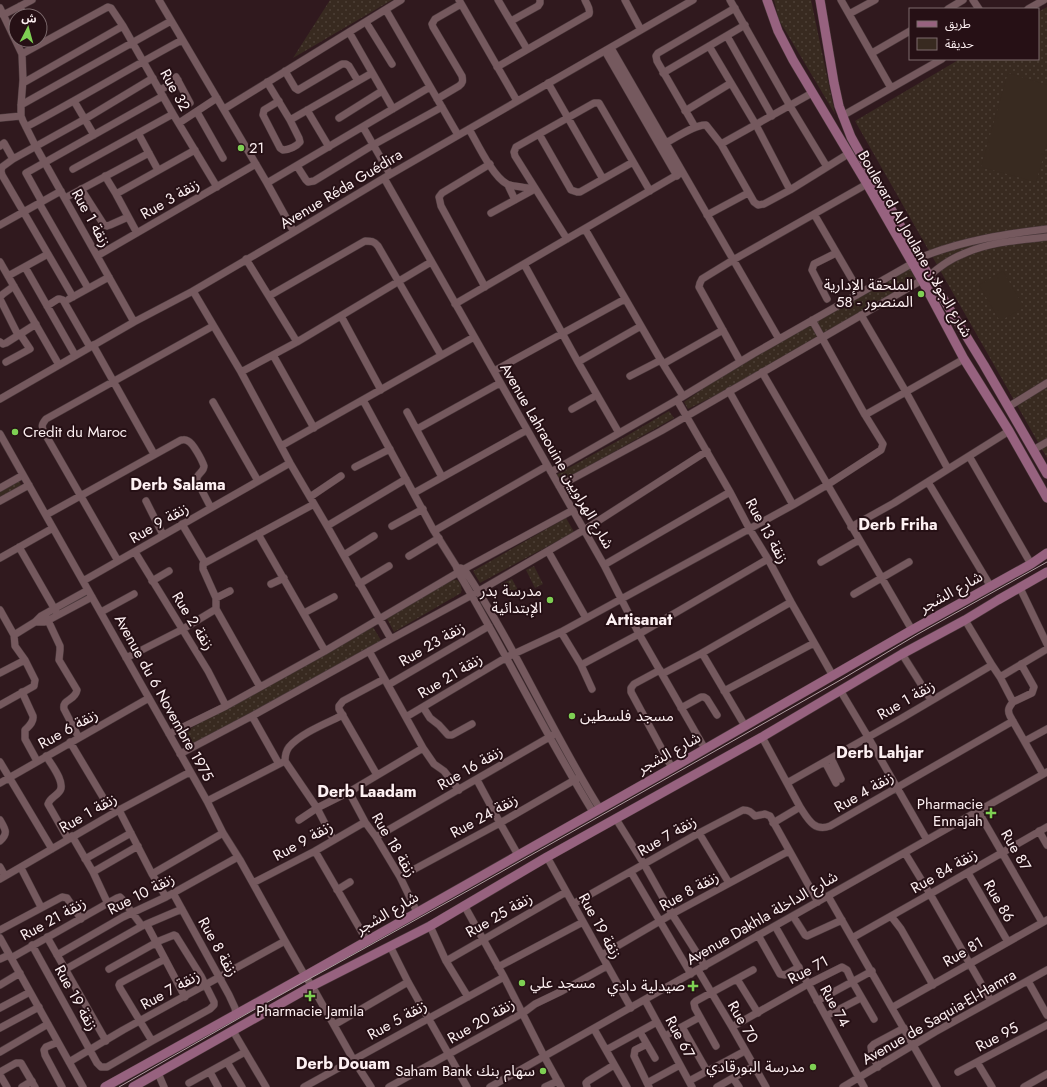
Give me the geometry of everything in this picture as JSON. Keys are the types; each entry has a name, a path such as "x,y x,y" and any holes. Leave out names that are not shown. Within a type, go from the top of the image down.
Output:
{"main road":[{"name":"Boulevard Al Joulane شارع الجولان","path":"767,0 783,42 812,93 848,154 916,261"},
{"name":"Boulevard Al Joulane شارع الجولان","path":"820,0 832,78 842,116 855,145 925,278 964,359 1009,431 1047,498"},
{"name":"Boulevard Al Joulane شارع الجولان","path":"925,278 984,365 1047,474"},
{"name":"شارع الشجر","path":"106,1087 305,976 1047,554"},
{"name":"شارع الشجر","path":"134,1087 312,986 430,926 464,905 762,737 902,654 965,620 1047,572"}],"street":[{"path":"0,118 21,116 23,83 22,54 2,11 20,6 32,0"},
{"path":"159,0 218,98 294,232"},
{"path":"224,109 401,0"},
{"path":"498,0 527,49"},
{"path":"511,21 538,6 540,4 540,0"},
{"path":"497,67 589,14 590,8 585,0"},
{"path":"625,0 641,30"},
{"name":"Avenue Réda Guédira","path":"0,399 75,355 193,291 387,176 693,0"},
{"path":"730,0 790,106 827,167"},
{"path":"841,0 891,88"},
{"path":"849,14 875,0"},
{"path":"950,8 964,0"},
{"path":"1030,8 1044,0"},
{"path":"437,99 462,84 463,80 432,24 435,19 460,2 517,101"},
{"name":"Rue 32","path":"48,37 108,8 113,10 195,150"},
{"path":"695,127 663,73 656,56 658,53 735,8"},
{"path":"386,10 458,135"},
{"path":"21,105 171,21"},
{"path":"366,22 392,64"},
{"path":"663,73 744,25"},
{"path":"23,83 123,26"},
{"path":"348,32 393,109"},
{"path":"872,54 909,32"},
{"path":"727,36 772,116"},
{"path":"26,127 182,40"},
{"path":"709,46 756,125 790,190"},
{"path":"22,54 30,48"},
{"path":"608,49 666,143 679,174"},
{"path":"608,49 679,174 707,215 779,339"},
{"path":"842,116 940,60"},
{"path":"285,71 295,88 298,90 342,64 349,66 358,81"},
{"path":"290,120 372,73"},
{"path":"73,298 23,212 1,171 2,168 13,159 85,120 153,78"},
{"path":"88,288 40,202 26,173 94,135 162,93 177,78 190,103"},
{"path":"267,82 279,101 290,120 300,142 299,144 283,150 280,148 263,115 264,110 279,101"},
{"path":"548,83 603,179"},
{"path":"685,111 731,83"},
{"path":"267,183 430,87"},
{"path":"339,118 382,90"},
{"path":"721,144 812,93"},
{"path":"179,123 218,98"},
{"path":"74,101 94,135"},
{"path":"567,239 515,156 514,152 516,147 594,103 599,103 650,191"},
{"path":"297,166 306,180 311,182 442,106"},
{"path":"307,110 329,147"},
{"path":"197,112 223,158"},
{"path":"73,169 173,114"},
{"name":"Rue 1 زنقة","path":"21,116 36,147 134,322"},
{"path":"666,143 695,127 702,124 706,125 721,144 748,193 758,205 764,204 790,190 848,154"},
{"name":"Avenue Lahraouine شارع الهراويين","path":"363,127 374,145 387,176 431,262 604,565 639,634 705,749"},
{"path":"470,129 500,179 508,185 515,200"},
{"path":"138,133 158,170"},
{"path":"539,134 574,192 580,192 633,162"},
{"path":"0,146 4,144 13,159"},
{"path":"116,194 195,150 216,187"},
{"path":"65,198 149,152"},
{"name":"Rue 3 زنقة","path":"98,256 256,164"},
{"path":"485,287 441,206 439,197 442,193 490,164"},
{"path":"455,304 679,174"},
{"path":"105,176 137,233"},
{"path":"740,361 699,287 702,279 867,184"},
{"path":"508,185 517,185 535,189"},
{"path":"82,189 104,225 110,225 128,217"},
{"path":"492,214 535,189"},
{"path":"0,225 61,191"},
{"path":"707,215 748,193"},
{"path":"814,214 860,293"},
{"name":"Rue 13 زنقة","path":"585,229 662,362 687,415 832,676"},
{"path":"434,531 619,433 740,361 927,255 989,237 1047,229"},
{"path":"559,486 661,431 925,278 948,262 970,251 1001,243 1047,237"},
{"path":"269,296 365,241 371,241 378,246 441,355"},
{"path":"827,299 812,270 812,267 814,264 836,253"},
{"path":"8,276 48,254"},
{"path":"246,259 297,342"},
{"path":"0,262 2,270 8,276 59,364"},
{"path":"241,372 297,342 431,262"},
{"path":"524,264 619,433"},
{"path":"25,267 75,355"},
{"path":"64,302 109,277"},
{"path":"6,362 30,349 19,334 0,298 14,286"},
{"path":"193,291 241,372 290,463 344,555 390,639"},
{"path":"47,306 60,299 64,302 114,382 154,454"},
{"path":"494,371 625,299"},
{"path":"861,315 906,392 948,469"},
{"path":"340,316 381,390"},
{"path":"812,320 865,415 964,359"},
{"path":"0,342 3,344 6,343 36,324"},
{"path":"118,561 44,432 42,423 46,419 213,326"},
{"path":"578,362 641,326"},
{"path":"630,376 662,362 723,330"},
{"path":"281,446 474,337"},
{"path":"273,355 314,428"},
{"path":"762,372 912,630"},
{"path":"417,430 500,383"},
{"path":"1008,407 1047,383"},
{"path":"729,391 793,505"},
{"path":"572,409 597,395"},
{"path":"363,400 423,508 434,531 459,569 550,737 597,810"},
{"path":"213,402 258,481"},
{"path":"407,412 442,477"},
{"name":"Rue 21 زنقة","path":"406,717 507,657 560,632 793,505 881,450 883,444 865,415"},
{"path":"414,493 527,430"},
{"path":"851,527 928,482 1009,431"},
{"name":"Avenue du 6 Novembre 1975","path":"0,434 207,801 223,833 312,986"},
{"path":"46,515 181,440 189,441 204,466 196,478 211,508"},
{"path":"1033,450 1047,442"},
{"path":"355,466 390,449"},
{"path":"180,754 472,595 584,530 707,451"},
{"path":"969,456 1031,564"},
{"name":"Rue 9 زنقة","path":"83,581 290,463"},
{"path":"0,488 23,475"},
{"path":"310,497 341,476"},
{"path":"327,526 406,478"},
{"path":"928,482 990,587"},
{"path":"0,501 29,485"},
{"path":"604,565 730,492"},
{"path":"146,502 163,535"},
{"path":"260,687 216,609 216,598 203,569 203,564 314,504"},
{"path":"392,526 423,508"},
{"path":"169,734 226,706 325,651 459,569 573,510"},
{"path":"182,524 205,563"},
{"path":"0,558 53,528"},
{"path":"258,534 325,651"},
{"path":"344,555 374,536"},
{"path":"409,556 439,538"},
{"path":"821,562 859,540"},
{"path":"19,547 56,612"},
{"path":"548,551 586,618"},
{"name":"Rue 2 زنقة","path":"135,552 208,671 226,706"},
{"path":"581,665 639,634 768,559"},
{"path":"854,594 909,562"},
{"path":"359,584 389,566"},
{"path":"459,569 478,591 515,654 557,733 577,779"},
{"path":"152,581 169,571"},
{"path":"272,584 284,578"},
{"path":"1020,588 1045,633 1047,644"},
{"path":"56,612 88,590"},
{"path":"216,598 230,591"},
{"path":"100,612 134,594"},
{"path":"14,635 35,622 45,622 46,617 92,597"},
{"path":"304,613 334,597"},
{"path":"672,768 631,692 631,688 634,684 702,653 790,602"},
{"path":"126,658 183,629 216,609"},
{"path":"0,610 14,635 15,646 36,680 34,686 0,705"},
{"path":"46,617 60,646 59,660 77,693 64,703 63,706 79,738"},
{"path":"965,620 1000,677 1013,702"},
{"name":"Rue 23 زنقة","path":"283,760 289,747 308,732 341,712 339,706 343,701 386,682 489,626"},
{"path":"560,632 581,665 592,689"},
{"path":"724,691 814,643"},
{"path":"1000,677 1047,649"},
{"path":"369,651 423,748 434,764 444,772 459,790"},
{"path":"702,653 745,726"},
{"path":"902,654 931,700"},
{"path":"0,673 25,660"},
{"path":"1021,664 1034,687 1034,690 1032,693 1013,702 1009,707 1008,712 1045,773"},
{"name":"Rue 1 زنقة","path":"787,783 992,665"},
{"path":"840,690 927,840"},
{"path":"22,692 33,719 32,723 25,730 25,739 37,761"},
{"path":"681,708 701,697 704,697 707,699 717,716"},
{"name":"Rue 6 زنقة","path":"0,783 149,698"},
{"path":"423,707 430,718 448,735 452,735 472,724"},
{"path":"341,712 377,775"},
{"path":"252,716 317,808 333,839"},
{"name":"Rue 4 زنقة","path":"800,807 815,826 825,828 830,826 1013,721"},
{"path":"1025,741 1047,729"},
{"name":"Rue 16 زنقة","path":"376,837 557,733"},
{"path":"762,737 800,807 773,823 818,902"},
{"path":"70,742 104,799 111,806 119,810 152,874 166,897"},
{"path":"299,820 317,808 349,792 423,748"},
{"path":"46,756 60,778 62,784 60,792 49,800 48,804 93,872 108,904 120,897 133,914 145,926 156,943 185,997"},
{"path":"207,801 283,760"},
{"path":"828,760 839,781"},
{"path":"0,762 52,849"},
{"name":"Rue 1 زنقة","path":"3,878 70,837 190,772"},
{"name":"Avenue Dakhla شارع الداخلة","path":"490,1087 1045,773"},
{"name":"Rue 24 زنقة","path":"400,877 577,779"},
{"path":"477,780 518,855"},
{"name":"Rue 18 زنقة","path":"349,792 365,822 376,837 400,877 417,912"},
{"name":"Rue 7 زنقة","path":"573,904 743,810 750,811 755,816 765,814 768,815 773,823"},
{"name":"Rue 87","path":"978,811 1045,921"},
{"path":"616,819 704,966"},
{"path":"0,820 6,834 0,841"},
{"name":"Rue 9 زنقة","path":"253,883 315,851 333,839 365,822"},
{"name":"Rue 84 زنقة","path":"852,938 1047,827"},
{"path":"1039,831 1047,845"},
{"path":"85,859 131,833"},
{"path":"152,874 223,833"},
{"path":"700,833 729,884"},
{"path":"93,872 138,846"},
{"path":"315,851 366,941"},
{"name":"Rue 8 زنقة","path":"602,955 672,914 789,851"},
{"path":"905,853 991,1001"},
{"name":"Rue 10 زنقة","path":"57,954 123,917 133,914 166,897 238,857"},
{"name":"Rue 19 زنقة","path":"547,858 631,1008"},
{"path":"0,867 3,878"},
{"path":"21,868 41,907"},
{"name":"Rue 70","path":"631,872 660,921 694,972 712,993 766,1087"},
{"name":"Rue 86","path":"968,873 1008,942"},
{"path":"337,890 350,882"},
{"name":"Rue 25 زنقة","path":"446,961 566,892"},
{"name":"Rue 8 زنقة","path":"173,893 220,977 233,1004 236,1014"},
{"path":"0,930 62,896 69,900 81,919"},
{"path":"828,896 872,970 937,1087"},
{"name":"Rue 21 زنقة","path":"10,956 108,904"},
{"path":"464,905 504,976 544,1056 560,1084 545,1087"},
{"path":"66,969 145,926 182,909"},
{"path":"793,916 807,936 810,936 842,920"},
{"path":"891,916 901,930 933,985"},
{"name":"Rue 81","path":"893,1007 1045,921"},
{"path":"498,967 583,922"},
{"path":"430,926 446,961 468,997"},
{"name":"Rue 74","path":"775,926 864,1087"},
{"path":"109,968 172,935 176,936 200,976 214,1004 210,1009 152,1040 119,985 120,983 165,959"},
{"path":"758,935 780,974 785,974 799,967"},
{"path":"47,937 106,1041"},
{"path":"0,938 83,1087"},
{"name":"Rue 7 زنقة","path":"69,1062 285,941"},
{"name":"Rue 19 زنقة","path":"32,945 97,1063 101,1067 107,1067 152,1040"},
{"path":"390,946 408,982 467,1087"},
{"path":"0,959 10,956"},
{"name":"Rue 20 زنقة","path":"389,1087 523,1013 535,1004 607,966"},
{"name":"Rue 71","path":"732,1027 808,984 842,967 847,970 852,982 874,1019"},
{"path":"716,1046 700,1018 694,1003 753,970"},
{"path":"817,1001 872,970"},
{"name":"Avenue de Saquia-El-Hamra","path":"843,1087 1047,970"},
{"path":"0,985 20,974"},
{"name":"Rue 5 زنقة","path":"304,1087 504,976"},
{"path":"736,979 758,1013"},
{"path":"1028,981 1047,1015"},
{"path":"334,1025 408,982"},
{"path":"312,986 353,1059 371,1087"},
{"path":"0,1008 30,992"},
{"path":"826,1016 861,998"},
{"name":"Rue 67","path":"645,1000 691,1084"},
{"path":"0,1028 39,1007"},
{"path":"665,1036 700,1018"},
{"path":"606,1050 657,1022"},
{"path":"0,1052 48,1024"},
{"name":"Rue 95","path":"958,1072 1047,1025"},
{"path":"682,1027 707,1071"},
{"path":"878,1067 870,1051 871,1047 904,1028"},
{"path":"594,1029 627,1087"},
{"path":"233,1031 266,1087"},
{"path":"640,1032 655,1058"},
{"path":"58,1042 46,1047 44,1050 45,1056 62,1087"},
{"path":"647,1044 635,1050 634,1056 648,1085 680,1065"},
{"path":"691,1084 707,1071 745,1051"},
{"path":"189,1083 245,1052"},
{"path":"0,1072 18,1062 21,1063 34,1084 22,1087"},
{"path":"227,1062 242,1087"},
{"path":"977,1062 992,1087"},
{"path":"586,1087 586,1083 588,1081 614,1065"},
{"path":"717,1087 754,1066"},
{"path":"210,1072 218,1087"},
{"path":"158,1073 164,1087"},
{"path":"1024,1087 1047,1074"},
{"path":"0,1075 7,1087"},
{"path":"733,1078 739,1087"}],"green space":[{"path":"330,0 392,0 293,58"},
{"path":"774,0 811,0 835,114 779,20"},
{"path":"1047,7 1047,458 855,121 958,60 1039,60 1039,11"},
{"path":"1008,73 1047,85 1047,144 1036,182 981,167"},
{"path":"912,263 922,280 762,372 688,409 684,402 753,354"},
{"path":"1003,271 1024,307 1000,321 979,285"},
{"path":"669,411 674,418 560,482 556,475"},
{"path":"18,481 20,482 21,486 0,500 0,492"},
{"path":"566,518 574,532 480,583 473,571"},
{"path":"534,566 543,584 535,588 526,570"},
{"path":"512,579 518,590 508,596 501,584"},
{"path":"453,580 457,580 459,583 461,593 394,632 386,617"},
{"path":"373,627 382,642 367,651 190,746 181,734 227,707"}],"tram line":[{"path":"119,1087 1047,562"}],"place":[{"name":"21","path":"241,148"},
{"name":"الملحقة الإدارية 58 - المنصور","path":"921,294"},
{"name":"Credit du Maroc","path":"15,432"},
{"name":"مدرسة بدر الإبتدائية","path":"550,600"},
{"name":"مسجد فلسطين","path":"572,716"},
{"name":"Pharmacie Ennajah","path":"991,813"},
{"name":"مسجد علي","path":"522,983"},
{"name":"صيدلية دادي","path":"693,986"},
{"name":"Pharmacie Jamila","path":"310,996"},
{"name":"مدرسة البورقادي","path":"813,1067"},
{"name":"Saham Bank سهام بنك","path":"543,1071"}],"district":[{"name":"Derb Salama","path":"178,484"},
{"name":"Derb Friha","path":"898,524"},
{"name":"Artisanat","path":"639,619"},
{"name":"Derb Lahjar","path":"880,752"},
{"name":"Derb Laadam","path":"367,791"},
{"name":"Derb Douam","path":"343,1063"}]}
